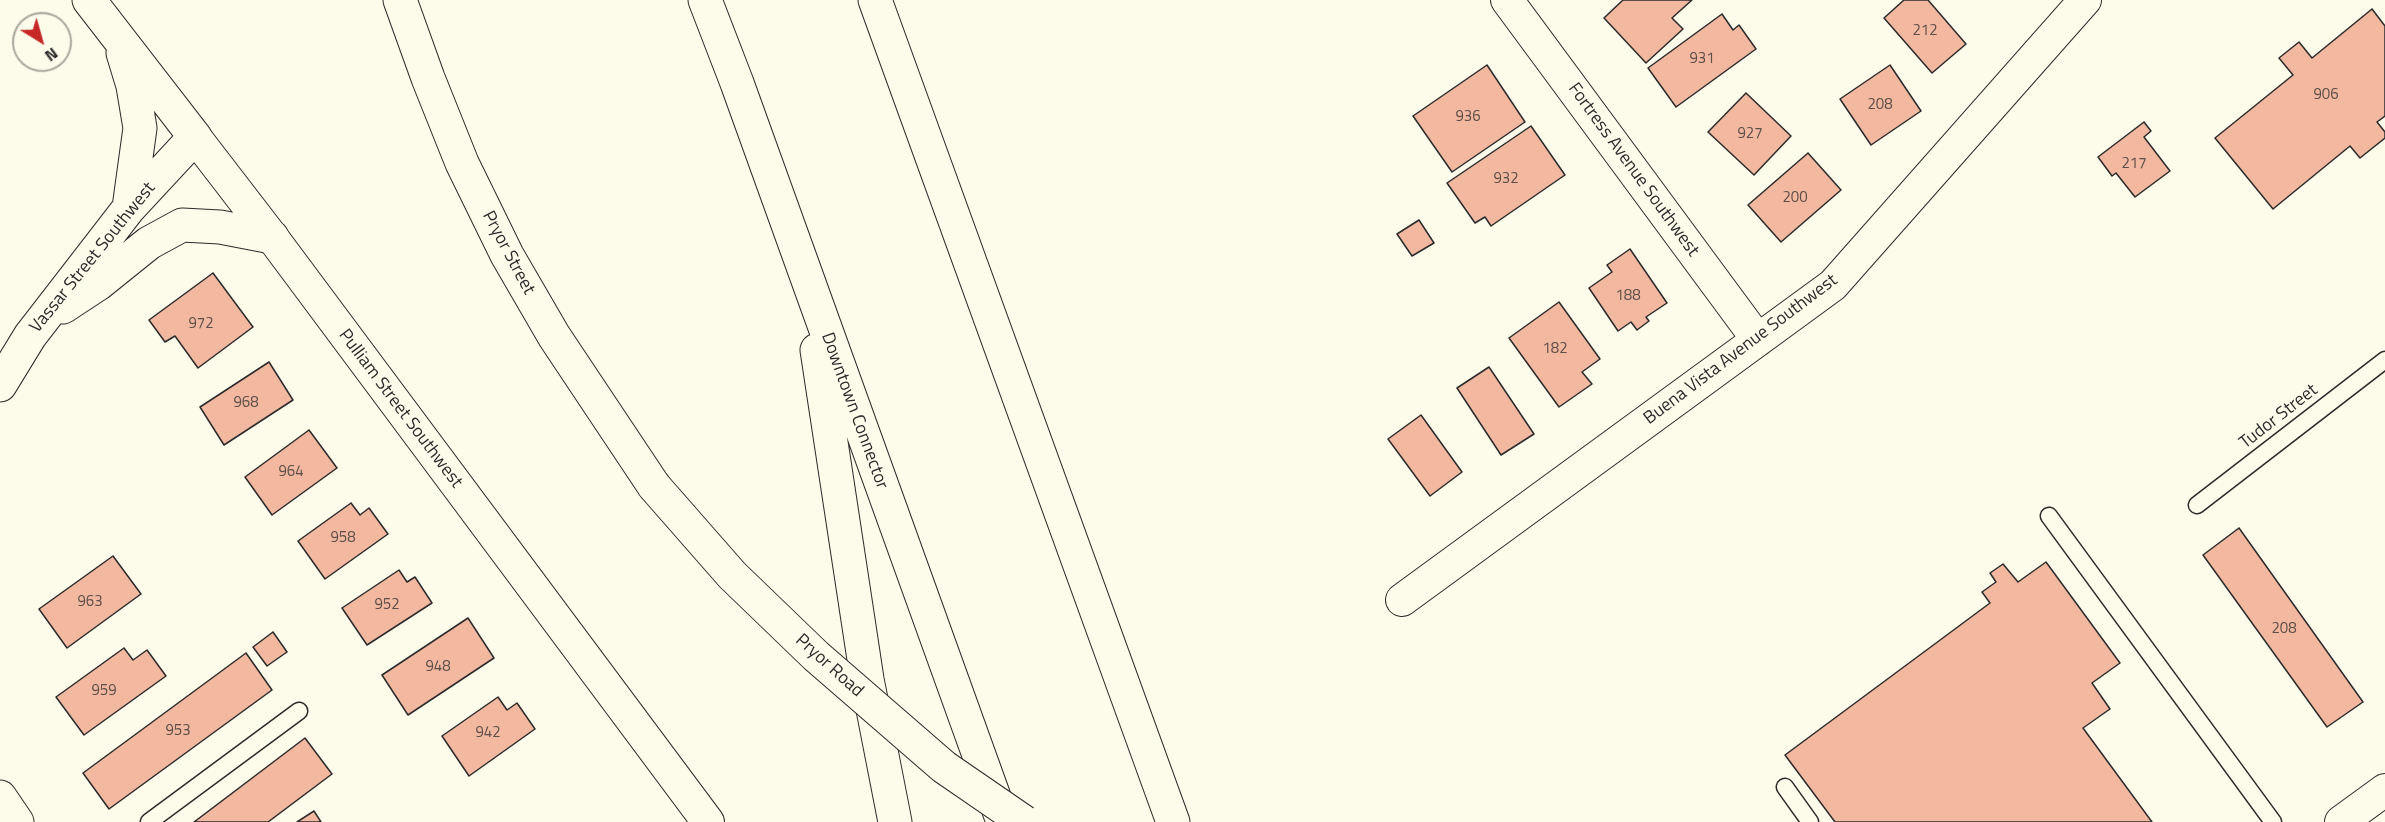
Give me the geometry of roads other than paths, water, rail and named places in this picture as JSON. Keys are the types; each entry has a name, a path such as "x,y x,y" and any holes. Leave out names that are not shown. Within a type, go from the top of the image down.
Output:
{"main road":[{"name":"Pulliam Street Southwest","path":"89,0 195,137"},
{"name":"Pryor Street","path":"400,0 462,164 507,255 554,336 654,486"},
{"name":"Downtown Connector","path":"705,0 1003,822"},
{"path":"875,0 1173,822"},
{"path":"119,40 133,86 140,128 129,208"},
{"name":"Vassar Street Southwest","path":"0,385 30,336 129,208 195,137"},
{"path":"41,321 98,285 149,243 182,225 220,227 272,237"},
{"path":"806,277 867,680 895,822"},
{"name":"Pryor Road","path":"654,486 732,575 816,656 944,767 1024,822"},
{"path":"0,797 17,822"}],"street":[{"name":"Fortress Avenue Southwest","path":"1507,0 1758,340"},
{"name":"Buena Vista Avenue Southwest","path":"1402,600 1833,285 2085,0"},
{"name":"Pulliam Street Southwest","path":"195,137 708,822"},
{"path":"2341,822 2385,790"}],"lane":[{"name":"Tudor Street","path":"2197,505 2385,360"},
{"path":"2049,516 2273,822"},
{"path":"149,822 299,711"},
{"path":"1785,787 1810,822"}]}
